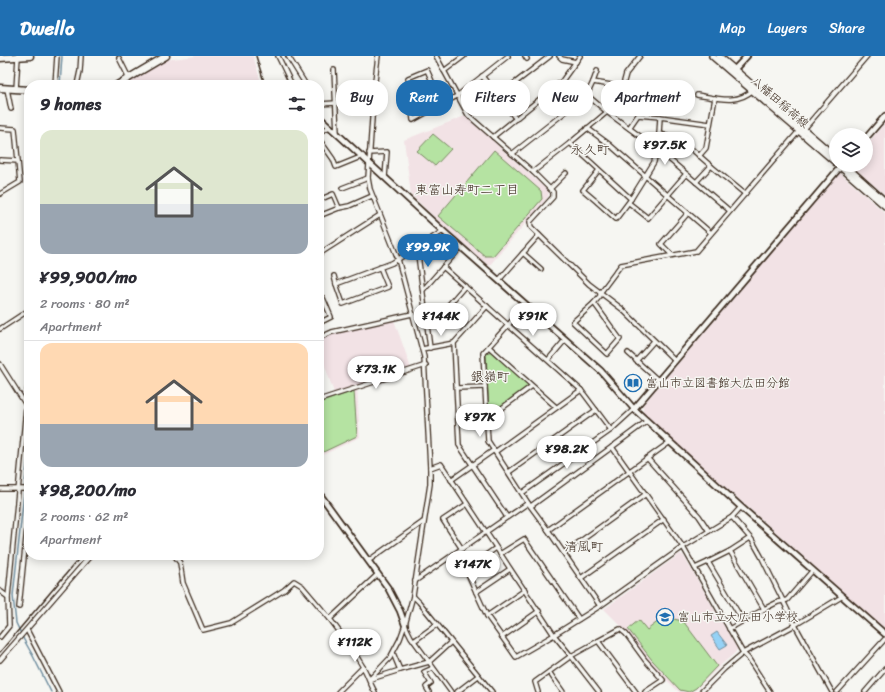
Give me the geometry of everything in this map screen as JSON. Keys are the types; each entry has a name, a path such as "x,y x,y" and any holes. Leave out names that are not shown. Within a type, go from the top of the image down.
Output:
{"highway":[{"path":"0,58 30,56"},
{"path":"126,80 166,56"},
{"path":"0,88 24,90"}],"main road":[{"name":"八幡田稲荷線","path":"712,56 733,71 829,151"},
{"name":"八幡田稲荷線","path":"719,56 733,71"},
{"name":"八幡田稲荷線","path":"802,130 829,155"},
{"name":"八幡田稲荷線","path":"848,172 885,206"},
{"name":"八幡田稲荷線","path":"849,172 885,201"}],"street":[{"path":"16,90 18,56"},
{"path":"55,80 57,56"},
{"path":"79,80 81,56"},
{"path":"278,56 290,80"},
{"path":"288,56 303,80"},
{"path":"370,679 390,658 400,640 405,625 415,581 430,484 426,365 398,259 372,196 368,178 378,56"},
{"path":"436,56 468,115 533,172 553,192 553,197 530,222 531,227 589,284 622,309 675,361"},
{"path":"444,71 464,56"},
{"path":"453,98 508,56"},
{"path":"519,80 550,56"},
{"path":"559,56 562,59 576,62"},
{"path":"493,138 562,81 580,56"},
{"path":"624,80 626,74 640,56"},
{"path":"733,71 747,56"},
{"path":"594,303 620,338 607,354 573,322 600,296 600,293 621,265 696,251 867,56"},
{"path":"119,58 129,78"},
{"path":"324,104 336,103 334,70"},
{"path":"427,70 442,104 413,120 408,78 427,70"},
{"path":"597,71 593,82 601,83"},
{"path":"482,76 485,80"},
{"path":"7,89 11,109"},
{"path":"697,95 736,99 744,97 754,89"},
{"path":"699,156 706,148 715,98"},
{"path":"593,99 601,107"},
{"path":"629,128 638,115 710,124"},
{"path":"336,116 337,133"},
{"path":"512,154 560,116"},
{"path":"533,172 602,116"},
{"path":"612,116 656,148 730,211"},
{"path":"873,130 885,116"},
{"path":"599,170 582,190 596,200 616,220 630,201 654,162 659,134 660,117"},
{"path":"324,122 443,231 608,378 646,421 885,634"},
{"path":"324,130 330,127"},
{"path":"0,128 15,129 20,182 0,194"},
{"path":"587,128 610,145 711,233"},
{"path":"659,134 679,138 745,194"},
{"path":"570,143 648,218 686,174"},
{"path":"324,146 334,159 336,167 363,156"},
{"path":"370,153 387,152 385,177"},
{"path":"0,160 18,161"},
{"path":"696,182 711,166"},
{"path":"522,493 611,430 634,409 834,172"},
{"path":"550,189 566,173"},
{"path":"342,188 368,178"},
{"path":"324,198 333,194 339,208"},
{"path":"324,214 349,206 372,196"},
{"path":"672,256 661,244 688,213"},
{"path":"324,251 380,215"},
{"path":"336,284 392,263 443,231"},
{"path":"499,280 539,235"},
{"path":"417,247 430,348"},
{"path":"423,290 462,247"},
{"path":"523,253 541,269"},
{"path":"334,276 343,304 388,287 380,267"},
{"path":"444,267 581,390 611,430"},
{"path":"426,319 439,316 465,286"},
{"path":"324,300 331,317 324,320"},
{"path":"526,305 483,353 488,441 528,503 532,506 600,606"},
{"path":"422,349 454,343 487,306"},
{"path":"0,328 24,313"},
{"path":"324,336 332,332 412,314"},
{"path":"548,360 566,340"},
{"path":"636,361 654,340"},
{"path":"454,343 459,445 507,517"},
{"path":"489,347 556,407"},
{"path":"628,353 659,381"},
{"path":"0,364 24,400"},
{"path":"324,397 426,365"},
{"path":"487,419 532,386"},
{"path":"457,388 485,387"},
{"path":"451,480 581,390"},
{"path":"509,472 596,410"},
{"path":"532,506 646,421"},
{"path":"0,637 9,626 8,597 24,442"},
{"path":"548,530 670,442"},
{"path":"612,447 683,546 743,653 748,658 770,692"},
{"path":"647,458 699,516 709,531"},
{"path":"430,468 441,464 554,635 598,692"},
{"path":"0,489 24,488"},
{"path":"564,553 646,494"},
{"path":"324,500 391,593 405,625 414,641 451,692"},
{"path":"415,581 528,503"},
{"path":"462,549 443,520 467,504"},
{"path":"496,548 466,569 487,616 516,657 600,606 683,546 732,517 741,507"},
{"path":"732,517 750,538 761,556 795,625 832,692"},
{"path":"581,578 664,519"},
{"path":"368,560 424,522"},
{"path":"695,568 730,551 750,538"},
{"path":"500,554 524,539 579,619"},
{"path":"730,551 764,609"},
{"path":"19,608 24,558"},
{"path":"0,660 87,560"},
{"path":"178,560 180,563 183,583 203,630 231,623 284,590 294,581 302,586 330,619 351,648 370,679 370,685 376,692"},
{"path":"708,562 743,621"},
{"path":"476,592 510,569"},
{"path":"729,629 764,609 783,600 787,600 813,570"},
{"path":"330,619 378,574"},
{"path":"487,616 524,590"},
{"path":"0,591 8,597"},
{"path":"412,596 419,602 436,625 492,692"},
{"path":"700,692 743,653 795,625 843,596"},
{"path":"502,637 539,611"},
{"path":"414,641 436,625"},
{"path":"538,692 535,682 571,656 620,629 626,634 663,680 645,692"},
{"path":"27,630 59,692"},
{"path":"838,692 885,639"},
{"path":"598,641 636,692"},
{"path":"370,679 429,662 451,642"},
{"path":"393,653 400,670"},
{"path":"338,692 363,667"},
{"path":"429,692 426,687 431,682 424,672 433,668"},
{"path":"865,692 885,669"},
{"path":"549,672 563,692"},
{"path":"457,692 478,676"}],"shaded area":[{"path":"196,56 253,56 260,80 133,80 165,60"},
{"path":"465,116 547,190 549,193 548,197 489,266 411,195 404,140"},
{"path":"885,123 885,195 859,172 873,172 873,137"},
{"path":"840,173 885,213 885,629 643,414 643,405"},
{"path":"394,320 411,368 357,387 360,437 324,455 324,400 335,396 324,363 324,338 338,333"},
{"name":"富山市立大広田小学校","path":"680,554 683,555 737,649 735,653 692,692 679,692 657,671 620,625 604,609"}],"green space":[{"path":"433,134 451,149 435,166 417,151"},
{"path":"494,150 541,191 542,199 493,256 485,256 438,216"},
{"path":"492,351 530,386 492,414 489,412 486,353"},
{"path":"354,391 357,436 324,452 324,401"},
{"path":"664,617 683,621 717,666 696,688 689,692 680,690 652,660 628,629 639,620 647,630"}],"water":[{"path":"717,632 727,645 720,649 711,636"}],"waterway":[{"path":"60,80 62,56"},
{"path":"24,493 13,596 16,623 51,692"}],"railway":[{"path":"256,56 263,80"},
{"path":"0,652 78,560"}],"place":[{"name":"富山市立図書館大広田分館","path":"633,383"},
{"name":"富山市立大広田小学校","path":"665,617"}],"district":[{"name":"永久町","path":"590,149"},
{"name":"東富山寿町二丁目","path":"467,189"},
{"name":"銀嶺町","path":"490,376"},
{"name":"清風町","path":"584,546"}]}
